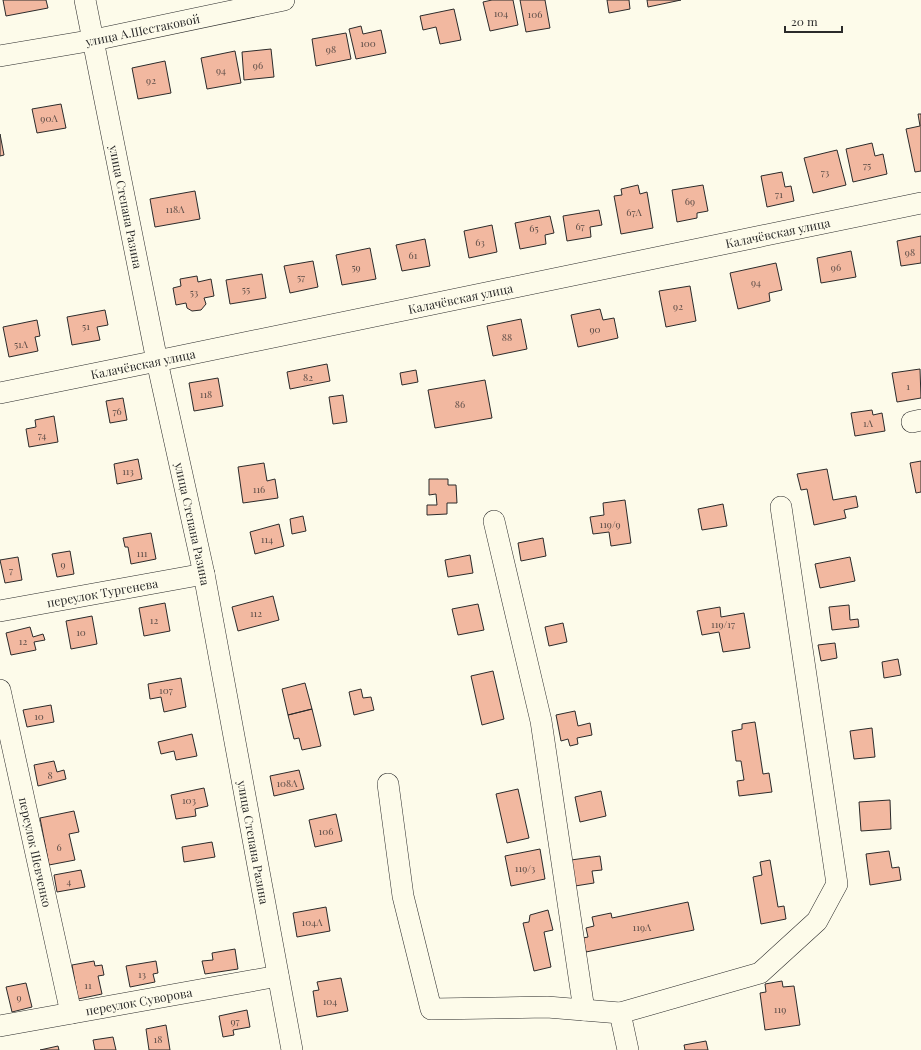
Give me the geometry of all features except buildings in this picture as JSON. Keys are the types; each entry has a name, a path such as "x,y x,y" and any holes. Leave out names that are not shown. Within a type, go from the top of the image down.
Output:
{"street":[{"name":"улица Степана Разина","path":"85,0 157,361 204,574 292,1050"},
{"name":"улица А.Шестаковой","path":"0,56 94,40 284,0"},
{"name":"Калачёвская улица","path":"0,393 921,203"},
{"path":"388,784 403,896 431,1009 547,1007 620,1013 760,973 818,921 837,884 781,507"},
{"path":"494,521 541,721 584,1010"},
{"name":"переулок Тургенева","path":"0,610 204,574"},
{"name":"переулок Шевченко","path":"0,690 71,1013"},
{"name":"переулок Суворова","path":"0,1026 278,976"},
{"path":"620,1013 628,1050"}]}
